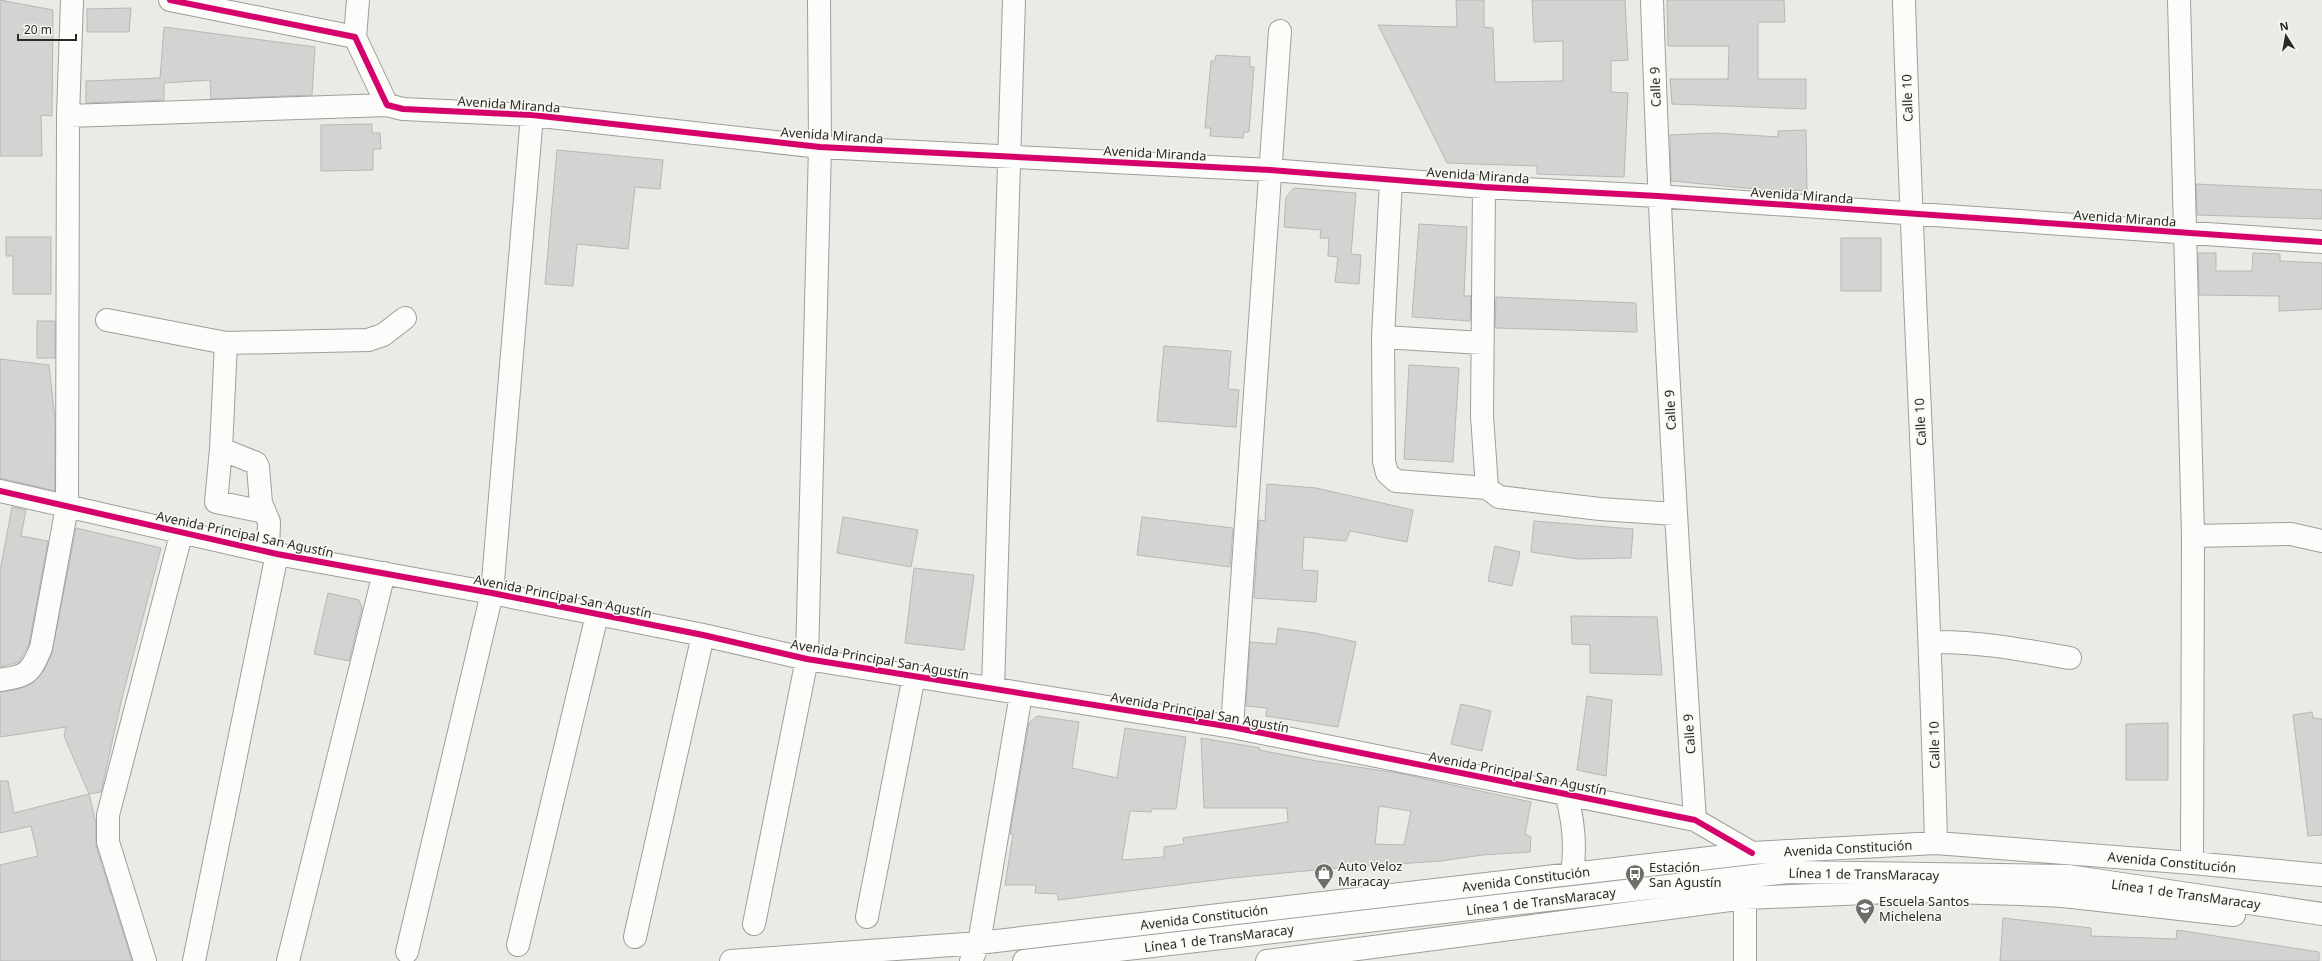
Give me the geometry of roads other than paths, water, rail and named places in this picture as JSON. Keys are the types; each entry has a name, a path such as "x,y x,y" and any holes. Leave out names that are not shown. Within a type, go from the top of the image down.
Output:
{"street":[{"path":"0,680 22,676 34,665 41,648 67,507 68,116 72,0"},
{"path":"170,0 355,37"},
{"path":"358,0 355,37 387,105"},
{"path":"754,924 807,659 820,147 819,0"},
{"path":"993,689 1011,156 1014,0"},
{"name":"Calle 9","path":"1652,0 1658,196 1675,514 1695,820"},
{"name":"Calle 10","path":"1904,0 1910,213 1931,642 1936,843"},
{"path":"2179,0 2193,536 2192,863"},
{"path":"1232,727 1280,31"},
{"name":"Avenida Miranda","path":"68,116 387,105 403,109 532,115 820,147 1270,170 1484,187 1658,196 2186,234 2322,242"},
{"path":"407,952 492,593 532,115"},
{"path":"1391,180 1383,337 1384,461 1387,473 1396,481 1487,488 1499,497 1600,509 1675,514"},
{"path":"1484,187 1482,416 1487,488"},
{"path":"107,320 226,343 368,340 383,335 405,318"},
{"path":"1383,337 1482,343"},
{"path":"226,343 221,449 216,502 265,512"},
{"path":"194,961 273,553 269,522 261,503 258,467 256,463 221,449"},
{"name":"Avenida Principal San Agustín","path":"0,492 182,531 273,553 492,593 703,635 807,659 1232,727 1695,820 1752,853"},
{"path":"145,961 108,842 108,816 182,531"},
{"path":"2193,536 2291,534 2322,541"},
{"path":"288,961 384,573"},
{"path":"518,945 597,615"},
{"path":"635,937 703,635"},
{"path":"1931,642 1951,641 2010,648 2070,658"},
{"path":"867,917 914,676"},
{"path":"975,952 1021,694"},
{"path":"1566,794 1574,840 1575,854 1572,874"},
{"name":"Avenida Constitución","path":"731,961 975,952 1572,874 1752,853 1936,843 2192,863 2322,875"},
{"path":"1745,961 1746,888 1752,853"},
{"name":"Línea 1 de TransMaracay","path":"1024,961 1746,888 1788,872 2068,876 2322,914"},
{"path":"1267,961 1326,957 1746,888 1914,891 2063,896 2322,925"}],"place":[{"name":"Auto Veloz Maracay","path":"1324,890"},
{"name":"Estación San Agustín","path":"1635,891"},
{"name":"Escuela Santos Michelena","path":"1865,925"}]}
